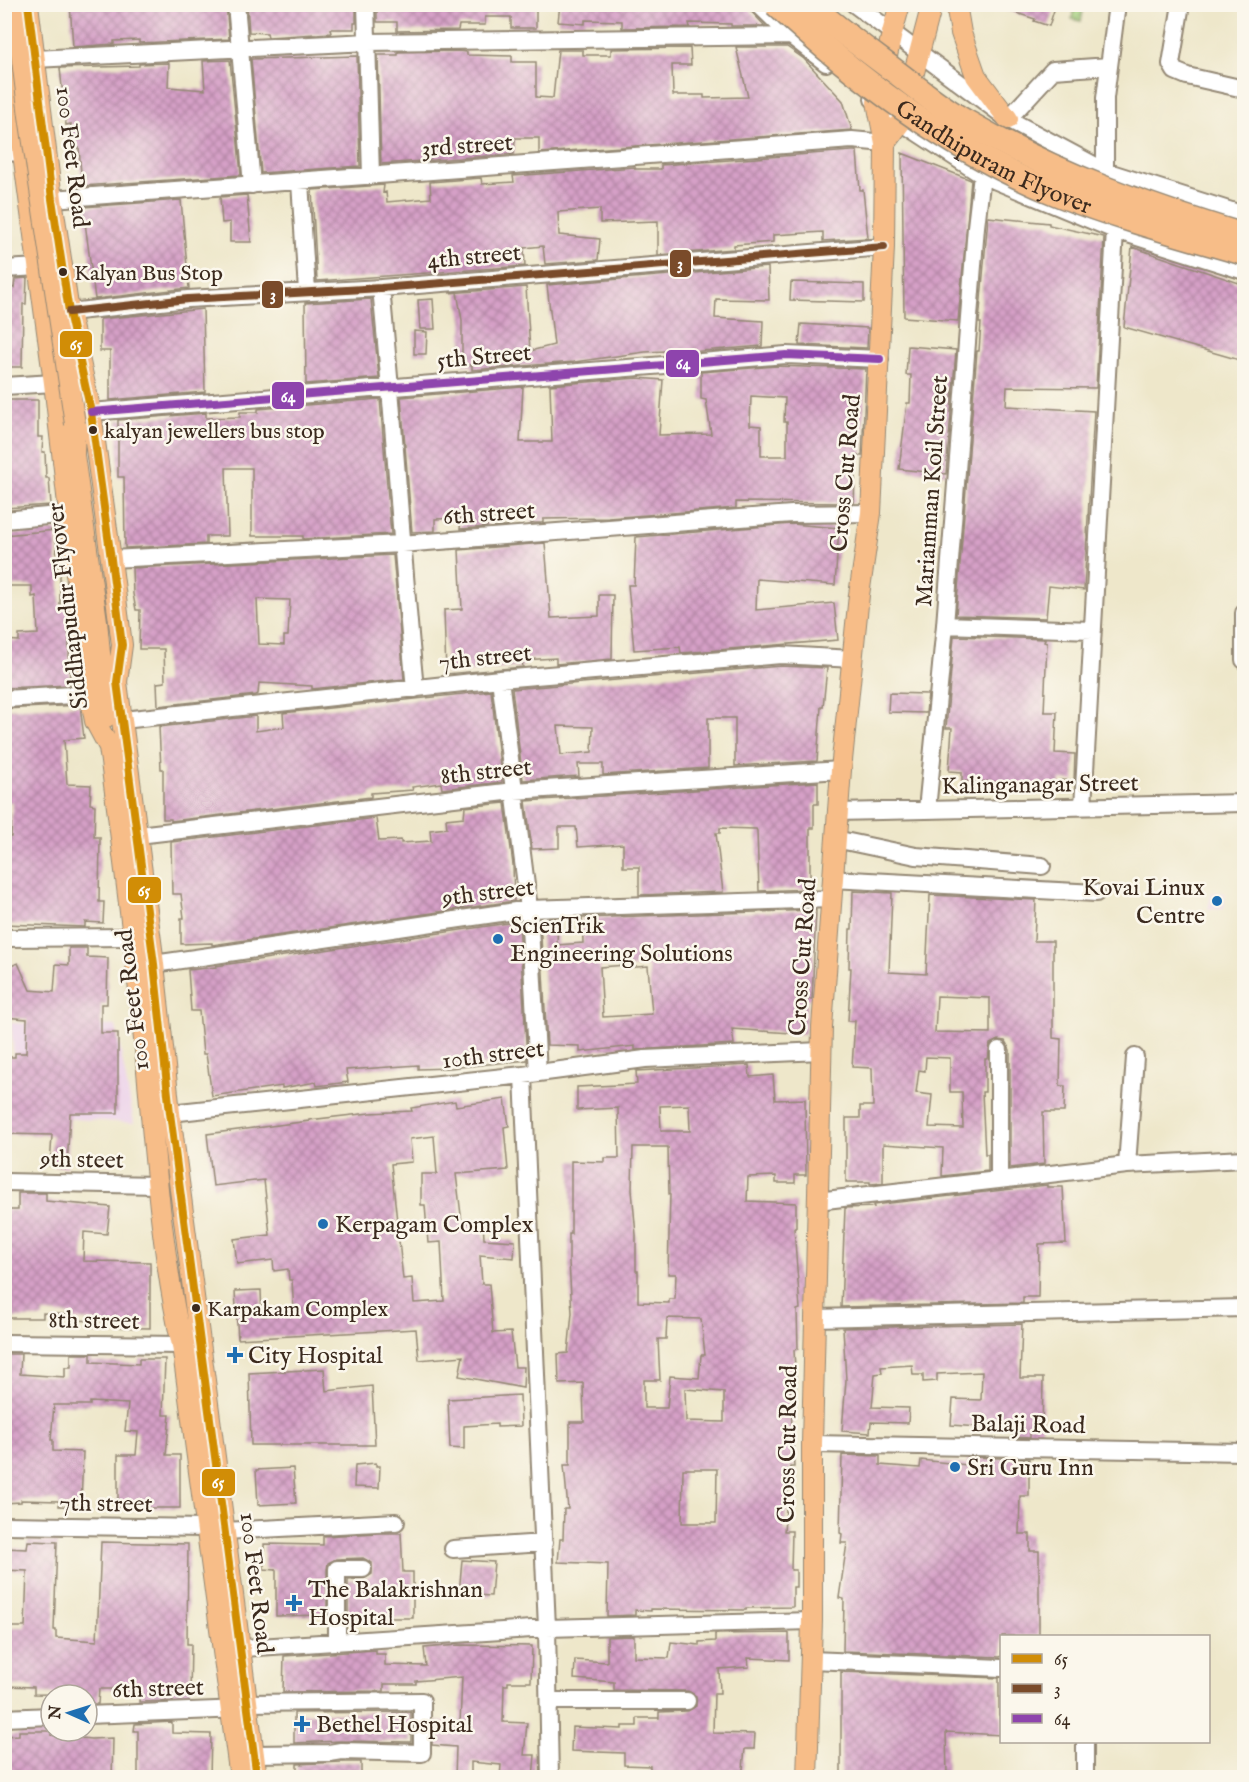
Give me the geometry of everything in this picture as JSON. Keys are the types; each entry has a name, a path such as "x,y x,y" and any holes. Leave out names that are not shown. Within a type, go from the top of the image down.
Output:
{"highway":[{"name":"Gandhipuram Flyover","path":"776,4 817,42 884,94 998,167 1058,194 1150,226 1245,253"},
{"name":"Gandhipuram Flyover","path":"809,4 834,26 940,105 1014,149 1065,174 1130,199 1245,236"}],"main road":[{"path":"877,102 900,4"},
{"path":"885,143 901,122 932,4"},
{"path":"956,4 961,33 976,76 1008,119"},
{"name":"100 Feet Road","path":"24,8 35,59 52,200 69,312 92,412 122,645 104,688 95,721 109,747 175,1316 215,1529"},
{"name":"Siddhapudur Flyover","path":"24,8 29,116 75,424 74,455 104,688"},
{"name":"100 Feet Road","path":"5,16 13,152 39,267 69,514 104,688 123,720 154,964 215,1529 231,1648 257,1778"},
{"name":"Cross Cut Road","path":"807,1778 812,1620 812,1444 821,1051 837,812 871,513 884,247 885,143 877,102"},
{"name":"Siddhapudur Flyover","path":"75,424 87,452 112,650 104,688"},
{"name":"100 Feet Road","path":"240,1778 242,1707"}],"street":[{"path":"236,4 252,185"},
{"path":"366,4 370,176"},
{"path":"758,4 791,36 901,122 982,175 1115,230 1245,271"},
{"path":"854,4 1008,119 1106,171 1245,215"},
{"path":"1106,171 1105,98 1118,4"},
{"path":"1181,4 1172,64 1175,71 1187,76 1245,89"},
{"path":"5,16 24,8"},
{"path":"35,59 368,42 791,36"},
{"path":"1008,119 1053,70 1109,66"},
{"name":"3rd street","path":"52,200 852,140 885,143"},
{"name":"Mariamman Koil Street","path":"927,810 945,626 969,308 982,175"},
{"path":"300,182 307,291"},
{"path":"1083,807 1115,230"},
{"name":"4th street","path":"69,312 188,299 381,288 884,247"},
{"path":"4,269 39,267"},
{"path":"381,288 415,689"},
{"name":"5th Street","path":"92,412 786,355 880,359"},
{"path":"4,386 54,383"},
{"name":"6th street","path":"111,559 401,544 792,514 871,513"},
{"path":"4,520 69,514"},
{"path":"1245,613 1245,660"},
{"path":"945,626 1093,630"},
{"name":"7th street","path":"123,720 500,679 781,656 853,659"},
{"path":"500,679 529,909 530,1074 550,1778"},
{"path":"4,699 104,688"},
{"name":"8th street","path":"138,835 514,791 841,770"},
{"name":"Kalinganagar Street","path":"837,812 1245,803"},
{"path":"835,839 916,856 1042,866"},
{"name":"9th street","path":"154,964 529,909 832,889 1096,893"},
{"path":"4,938 132,937"},
{"path":"999,1050 999,1180"},
{"name":"10th street","path":"170,1113 530,1074 645,1059 821,1051"},
{"path":"1127,1165 1136,1057"},
{"path":"817,1201 1127,1165 1245,1159"},
{"name":"9th steet","path":"4,1182 158,1185"},
{"path":"815,1318 1245,1308"},
{"name":"8th street","path":"4,1343 182,1345"},
{"name":"Balaji Road","path":"812,1444 1245,1452"},
{"name":"7th street","path":"4,1525 215,1529 396,1522"},
{"path":"453,1549 544,1543"},
{"path":"337,1641 336,1569 363,1569"},
{"path":"231,1648 547,1628 812,1620"},
{"path":"811,1660 1000,1668"},
{"name":"6th street","path":"99,1714 422,1701 422,1753 341,1751 254,1754"},
{"path":"549,1701 687,1701"},
{"path":"4,1718 39,1717"},
{"path":"1085,1743 1085,1778"}],"shaded area":[{"name":"Kovai Linux Centre","path":"1212,892 1225,893 1224,909 1208,909"},
{"path":"11,1023 116,1026 134,1123 18,1115"}],"green space":[{"path":"1075,5 1084,5 1081,21 1072,19"}],"building":[{"path":"70,4 226,4 229,39 139,43 139,40 114,41 114,44 73,47"},
{"path":"247,4 356,5 356,23 354,23 354,29 330,29 331,33 268,37 267,33 249,32"},
{"path":"377,4 536,4 536,28 511,28 511,17 485,17 485,25 459,25 458,30 397,31 397,22 377,22"},
{"path":"560,4 744,4 765,26 689,23 690,27 622,28 622,21 585,20 585,24 558,22"},
{"path":"997,4 1056,4 1049,26 997,7"},
{"path":"736,47 787,47 804,59 843,101 852,130 539,153 539,138 515,138 514,154 381,164 378,55 398,55 398,52 458,51 467,52 467,55 512,56 512,62 536,62 536,97 553,98 558,50 583,50 583,55 611,55 611,49 690,48 691,65 672,65 673,95 704,95 704,98 748,97"},
{"path":"357,56 360,166 261,173 251,59"},
{"path":"230,60 241,175 82,186 79,148 71,148 71,124 66,125 60,68 169,63 168,87 205,90 203,61"},
{"path":"857,151 860,190 863,190 868,238 823,241 823,232 773,235 773,242 734,245 734,249 658,255 658,221 600,223 600,209 558,212 559,235 600,239 598,260 545,264 543,246 524,248 525,266 317,281 312,190 384,185 383,193 386,192 387,202 431,198 430,182 481,178 482,184 514,182 513,176 635,167 635,169 661,169 661,165"},
{"path":"902,153 971,180 958,321 904,317"},
{"path":"247,195 251,242 230,242 230,222 222,223 220,197"},
{"path":"181,200 189,288 95,299 83,207"},
{"path":"988,217 1049,223 1049,225 1104,237 1096,388 1007,387 1006,406 1094,411 1084,590 1049,586 1046,618 956,615"},
{"path":"1132,247 1245,285 1243,361 1124,327"},
{"path":"768,267 769,300 716,299 715,318 763,321 762,346 665,354 665,351 645,352 574,362 472,370 472,365 462,365 462,320 457,292 526,287 530,351 554,345 547,285"},
{"path":"27,278 26,304 23,304 22,367 4,367 4,287 14,288 15,279"},
{"path":"791,282 864,284 864,302 790,300"},
{"path":"371,299 379,378 306,384 305,303"},
{"path":"433,299 435,329 420,329 418,300"},
{"path":"203,309 205,392 110,400 110,351 100,351 100,319"},
{"path":"801,324 868,328 867,348 799,345"},
{"path":"414,331 427,332 426,354 414,354"},
{"path":"908,346 956,350 946,474 899,469 907,403 910,403 911,375 906,375"},
{"path":"776,366 866,369 862,456 856,456 854,503 736,502 736,508 608,518 543,519 543,523 531,523 530,514 488,515 487,527 460,529 461,518 435,519 435,531 412,532 401,397 523,387 520,442 552,442 550,385 637,378 663,380 659,435 711,434 706,400 701,399 701,372","holes":["751,396 785,398 784,422 787,422 787,456 761,456 761,426 750,425"]},
{"path":"380,399 391,534 303,539 303,536 252,536 252,468 226,468 228,536 206,536 206,544 125,548 124,477 118,477 118,420 206,413 206,418 240,417 240,412 258,412 258,409"},
{"path":"4,400 38,400 38,437 43,437 42,452 45,452 46,478 49,478 51,505 4,508"},
{"path":"792,524 839,528 835,585 757,579 756,610 834,603 838,640 681,653 680,647 634,650 628,585 634,585 636,537"},
{"path":"56,530 57,569 60,569 60,606 68,605 70,685 4,688 4,640 19,641 19,635 38,634 36,596 32,597 32,586 4,586 4,535"},
{"path":"545,543 551,618 599,616 599,595 613,595 612,659 556,664 556,658 522,660 523,667 446,674 444,610 462,609 459,550"},
{"path":"393,555 404,679 312,689 312,686 259,683 256,695 158,706 157,683 165,682 164,649 139,649 140,610 136,610 132,568","holes":["257,599 290,600 288,636 284,636 284,645 259,644"]},
{"path":"954,636 1045,639 1044,642 1047,643 1044,712 1057,712 1055,753 1075,754 1074,781 1060,780 1059,790 1001,788 1002,782 962,781 962,772 949,771 952,728 946,728"},
{"path":"781,666 827,668 817,761 735,766 735,718 708,718 708,768 603,775 603,764 578,764 579,776 523,780 512,689","holes":["558,726 593,727 592,752 561,755"]},
{"path":"491,691 502,782 442,789 441,783 412,787 413,790 371,793 371,797 171,821 171,819 163,819 163,769 161,769 159,727 256,716 256,731 284,727 283,713"},
{"path":"889,693 928,694 926,713 888,712"},
{"path":"80,705 84,738 64,740 67,784 91,785 90,804 95,805 94,837 100,837 99,902 104,902 103,923 85,922 85,927 4,924 4,837 11,837 12,802 4,802 4,709"},
{"path":"818,782 818,804 814,804 814,828 810,828 810,889 759,891 756,829 720,828 720,833 716,833 723,892 639,895 639,867 623,867 623,844 578,847 576,827 559,827 559,848 532,849 526,801"},
{"path":"505,803 513,865 514,901 212,945 212,943 181,944 181,918 184,918 181,894 172,894 171,842 376,818 379,841 401,840 401,843 431,841 430,830 447,828 446,819 464,817 465,807"},
{"path":"853,891 892,893 889,972 926,974 930,895 1036,900 1034,941 1053,941 1053,1038 1061,1039 1060,1086 1065,1086 1064,1112 1043,1112 1044,1164 1010,1168 1010,1050 1005,1041 998,1040 990,1044 988,1059 985,1059 985,1092 982,1092 988,1171 942,1176 943,1148 883,1144 883,1183 846,1182 846,1118 860,1118 860,1106 873,1106 872,1068 852,1067 855,1021 848,1021 851,968 849,968 850,929 852,929","holes":["937,996 990,998 990,1033 935,1032","926,1057 950,1058 950,1092 962,1092 963,1128 929,1127 932,1095 916,1093 919,1070 925,1071"]},
{"path":"816,910 812,999 807,999 805,1034 732,1029 734,1044 635,1050 635,1046 580,1052 580,1046 547,1045 540,919 558,919 557,945 583,943 582,918","holes":["626,965 626,968 648,966 652,1014 603,1017 600,967"]},
{"path":"519,922 527,1060 450,1068 418,1069 418,1065 346,1070 348,1082 317,1086 316,1082 212,1096 206,1054 203,1054 199,1011 191,1011 188,970"},
{"path":"69,948 87,948 87,957 108,958 107,1004 101,1004 101,1033 118,1033 118,1113 70,1113 67,1167 50,1166 52,1135 4,1134 4,1057 15,1057 15,1053 26,1053 27,1019 4,1017 4,969 18,963 30,990 54,992 56,964 69,965"},
{"path":"749,1065 750,1077 773,1075 775,1100 805,1099 806,1175 795,1175 795,1183 776,1183 776,1176 748,1177 747,1201 796,1203 796,1228 794,1228 800,1309 797,1310 798,1349 794,1350 796,1387 790,1387 794,1467 790,1467 784,1531 792,1531 791,1570 796,1570 793,1607 746,1608 746,1610 651,1609 651,1611 635,1610 635,1615 607,1616 608,1564 558,1562 560,1539 563,1539 564,1509 568,1509 564,1465 570,1465 570,1422 584,1422 583,1383 559,1384 558,1354 568,1353 572,1313 569,1262 571,1161 605,1162 605,1158 619,1158 618,1108 577,1110 577,1087 637,1084 636,1071","holes":["689,1105 690,1131 661,1131 660,1106","633,1147 668,1147 670,1194 668,1274 676,1274 675,1299 669,1299 669,1303 638,1302 632,1190","667,1318 701,1319 705,1355 701,1355 699,1378 670,1376 667,1408 644,1408 644,1380 660,1380 658,1339 666,1339","685,1389 724,1392 724,1422 686,1421","683,1469 717,1469 716,1523 682,1523"]},
{"path":"505,1099 509,1126 504,1127 508,1170 456,1174 462,1223 483,1221 484,1239 515,1241 514,1258 480,1255 482,1284 489,1284 493,1333 511,1332 515,1367 524,1367 523,1388 459,1376 463,1356 419,1360 416,1329 238,1339 235,1291 261,1290 262,1316 294,1314 292,1280 289,1280 288,1269 274,1271 273,1260 237,1264 234,1239 270,1235 264,1180 213,1186 207,1134 370,1113 412,1111 411,1108 455,1101 456,1106","holes":["434,1136 437,1174 421,1174 421,1205 425,1205 428,1243 441,1242 444,1301 414,1303 412,1278 403,1279 391,1164 412,1162 410,1139"]},
{"path":"1047,1185 1047,1187 1063,1187 1066,1243 1039,1244 1038,1297 1023,1297 1023,1303 841,1307 845,1208 874,1207 873,1205"},
{"path":"18,1193 46,1193 46,1201 110,1207 107,1234 84,1232 83,1261 150,1262 150,1328 95,1327 96,1321 73,1320 73,1315 43,1313 43,1318 4,1318 4,1210 18,1210"},
{"path":"1022,1324 1020,1378 1043,1378 1042,1433 1030,1433 1030,1438 1013,1437 1013,1426 951,1425 953,1399 981,1400 982,1372 937,1374 937,1381 923,1382 923,1375 913,1375 912,1365 881,1367 882,1373 875,1374 872,1407 909,1408 908,1423 871,1422 870,1433 842,1431 846,1380 843,1328"},
{"path":"4,1354 21,1354 20,1374 65,1377 65,1367 71,1367 71,1354 91,1354 91,1362 139,1364 139,1359 165,1359 163,1415 170,1415 166,1455 180,1455 180,1508 118,1508 118,1455 136,1455 138,1432 125,1431 128,1404 90,1402 90,1405 54,1405 51,1440 53,1440 53,1451 83,1452 81,1507 59,1506 59,1501 21,1500 21,1502 4,1503"},
{"path":"324,1369 326,1391 372,1386 375,1445 251,1445 249,1373"},
{"path":"520,1395 521,1426 497,1427 497,1424 464,1426 464,1449 450,1448 448,1399"},
{"path":"842,1455 880,1456 880,1465 920,1468 921,1460 967,1465 967,1457 1029,1459 1029,1496 1020,1496 1019,1534 1030,1534 1030,1551 1039,1551 1039,1635 1000,1635 1000,1657 843,1651 844,1599 839,1598 847,1543 841,1543 842,1534 840,1533"},
{"path":"376,1463 376,1466 380,1466 379,1488 354,1487 355,1465"},
{"path":"293,1468 296,1503 258,1505 256,1470"},
{"path":"401,1533 403,1572 413,1572 413,1618 354,1618 354,1615 348,1615 348,1580 364,1579 372,1574 372,1563 363,1558 336,1559 328,1563 327,1615 276,1616 276,1570 264,1569 264,1544 323,1545 323,1536"},
{"path":"28,1541 57,1542 54,1630 56,1630 56,1638 97,1641 101,1542 188,1544 187,1644 191,1644 190,1695 173,1694 173,1701 139,1702 140,1689 99,1689 99,1683 39,1683 39,1694 34,1694 34,1687 6,1686 4,1627 25,1627 27,1571 4,1570 4,1548 27,1549"},
{"path":"462,1560 494,1562 491,1596 459,1594"},
{"path":"789,1633 789,1660 748,1658 749,1667 719,1669 720,1693 714,1693 713,1733 755,1734 754,1749 745,1749 742,1778 650,1778 650,1766 624,1765 624,1753 571,1751 572,1727 622,1729 622,1726 637,1726 637,1718 659,1718 659,1712 688,1711 696,1706 696,1696 688,1691 614,1690 614,1682 574,1679 575,1660 607,1662 607,1637 634,1636 634,1657 669,1658 671,1642 699,1645 699,1642 715,1641 715,1634"},
{"path":"458,1645 532,1646 531,1682 508,1682 508,1685 504,1685 503,1722 527,1723 524,1755 535,1755 533,1778 500,1778 501,1765 471,1762 471,1778 455,1778 456,1747 432,1745 432,1721 460,1724 462,1677 416,1681 416,1684 384,1684 384,1691 283,1692 284,1656 376,1650 376,1654 385,1654 385,1665 426,1666 424,1648"},
{"path":"841,1672 999,1678 1000,1735 946,1732 947,1775 934,1776 935,1778 841,1778"},
{"path":"411,1712 411,1742 294,1743 294,1713"},
{"path":"172,1722 172,1733 211,1734 210,1778 138,1778 138,1731 134,1731 135,1724"},
{"path":"19,1731 39,1731 39,1743 99,1743 99,1739 113,1738 112,1778 4,1778 4,1736 19,1735"},
{"path":"361,1762 361,1778 297,1778 297,1764"}],"transit line":[{"name":"65","path":"28,4 52,199 69,312 91,412 111,559 122,645 117,682 154,964 170,1113 257,1778"},
{"name":"3","path":"69,312 188,299 381,288 884,247"},
{"name":"64","path":"91,412 786,355 880,359"}],"place":[{"name":"Kalyan Bus Stop","path":"63,272"},
{"name":"kalyan jewellers bus stop","path":"93,430"},
{"name":"Kovai Linux Centre","path":"1217,901"},
{"name":"ScienTrik Engineering Solutions","path":"498,939"},
{"name":"Kerpagam Complex","path":"323,1224"},
{"name":"Karpakam Complex","path":"196,1308"},
{"name":"City Hospital","path":"235,1355"},
{"name":"Sri Guru Inn","path":"955,1467"},
{"name":"The Balakrishnan Hospital","path":"294,1603"},
{"name":"Bethel Hospital","path":"302,1724"}]}
